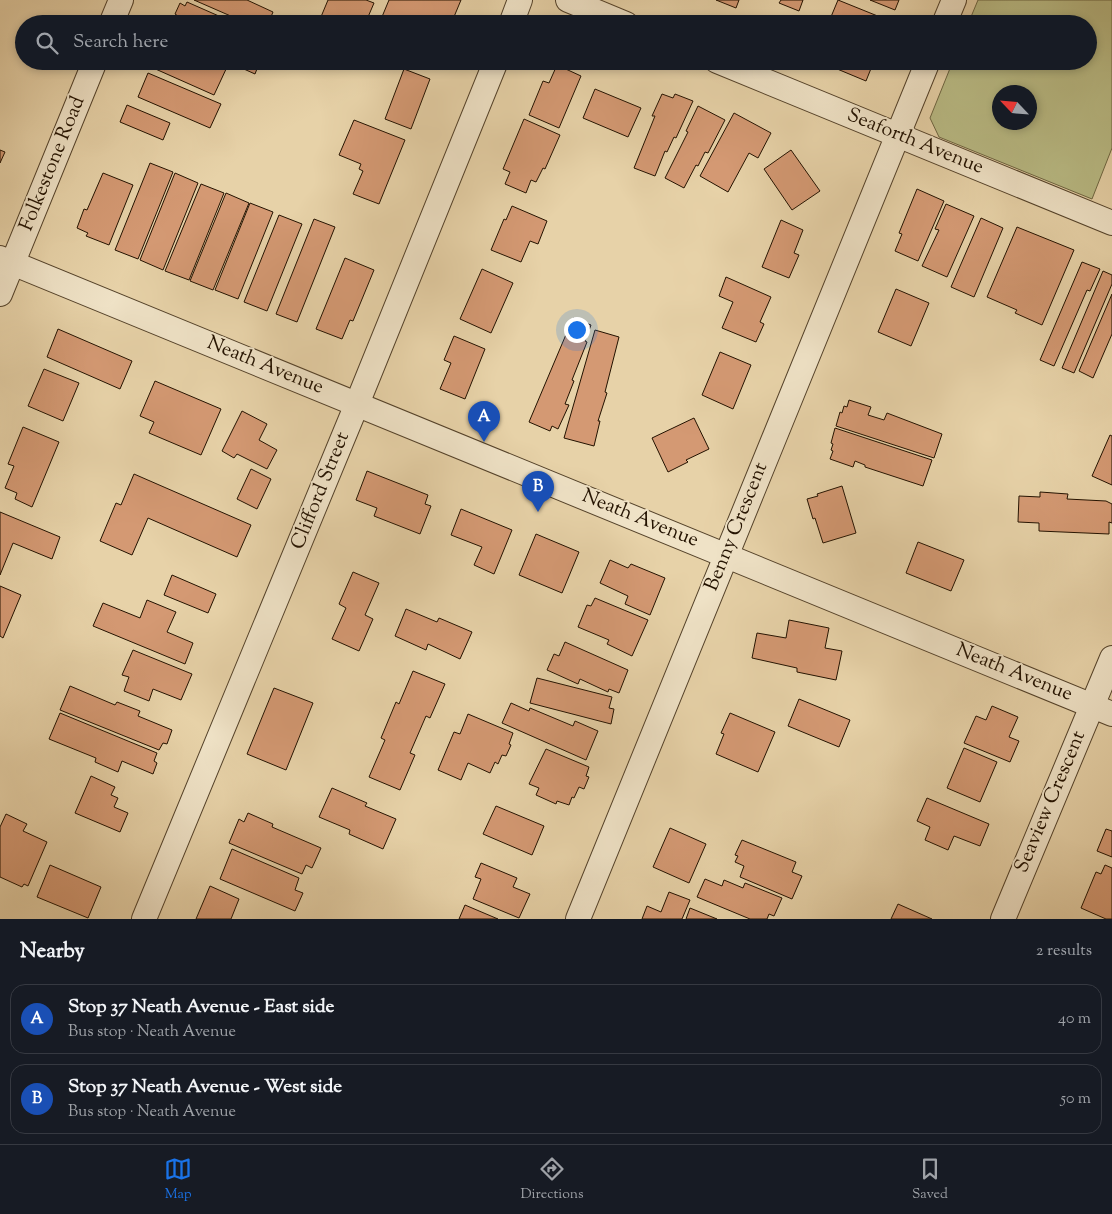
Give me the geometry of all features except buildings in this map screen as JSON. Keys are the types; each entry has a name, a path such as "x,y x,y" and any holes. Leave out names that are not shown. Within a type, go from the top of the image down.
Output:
{"street":[{"path":"114,15 120,0"},
{"path":"514,15 520,0"},
{"path":"568,0 604,15"},
{"path":"948,15 954,0"},
{"name":"Folkestone Road","path":"0,294 6,260 91,70"},
{"name":"Clifford Street","path":"144,919 357,404 492,70"},
{"name":"Seaforth Avenue","path":"739,70 1112,223"},
{"name":"Benny Crescent","path":"578,919 924,70"},
{"name":"Neath Avenue","path":"6,260 1102,709"},
{"name":"Seaview Crescent","path":"1003,919 1102,709 1112,658"}],"green space":[{"path":"978,0 1112,0 1112,148 1092,199 939,137 930,118 949,70 1097,70 1097,15 972,15"}],"place":[{"name":"Stop 37 Neath Avenue - East side","path":"484,442"},
{"name":"Stop 37 Neath Avenue - West side","path":"538,512"}]}
